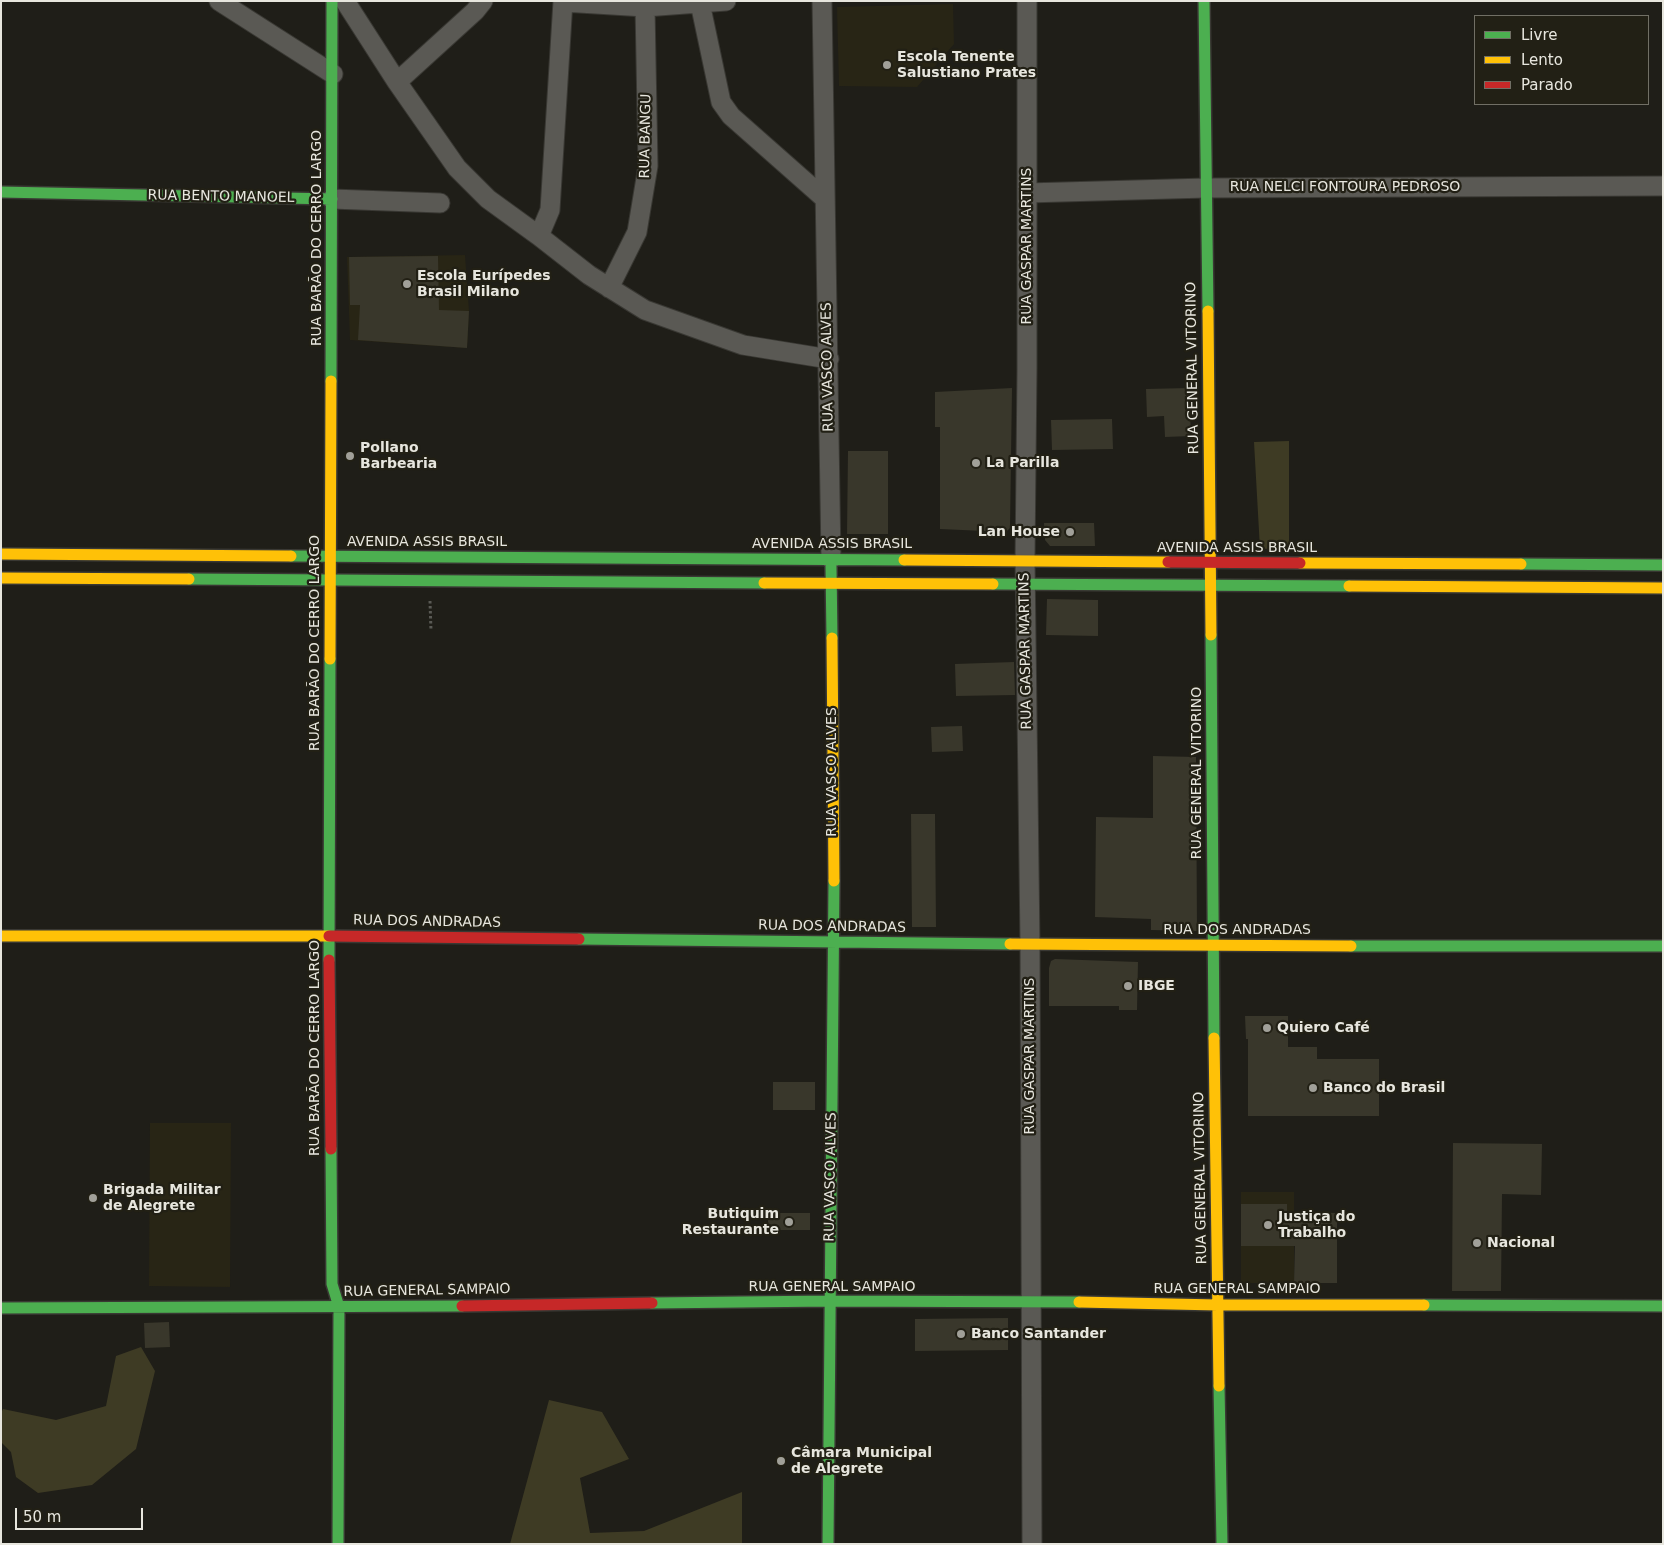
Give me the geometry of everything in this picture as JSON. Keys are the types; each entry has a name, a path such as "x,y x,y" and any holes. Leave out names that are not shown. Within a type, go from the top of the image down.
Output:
{"street":[{"path":"219,1 333,74"},
{"name":"RUA BARÃO DO CERRO LARGO","path":"332,1 329,936 332,1284 339,1307 338,1544"},
{"path":"345,1 396,82 457,168 488,199 540,236 589,275 645,310 743,345 829,359"},
{"path":"396,82 475,11 483,1"},
{"path":"540,236 550,210 563,2 645,7 726,1"},
{"name":"RUA VASCO ALVES","path":"822,1 829,359 834,943 828,1544"},
{"name":"RUA GASPAR MARTINS","path":"1027,1 1025,560 1030,944 1032,1544"},
{"name":"RUA GENERAL VITORINO","path":"1204,1 1211,563 1212,946 1222,1544"},
{"path":"700,3 720,102 731,116 825,199"},
{"name":"RUA BANGU","path":"609,288 637,232 648,166 645,7"},
{"name":"RUA NELCI FONTOURA PEDROSO","path":"1027,193 1206,188 1663,186"},
{"name":"RUA BENTO MANOEL","path":"1,192 440,203"},
{"name":"AVENIDA ASSIS BRASIL","path":"1,554 330,557 539,570 831,583 948,572 1025,560 1211,563 1663,565"},
{"name":"AVENIDA ASSIS BRASIL","path":"1,578 429,581 539,570 831,559 948,572 1026,584 1663,588"},
{"path":"1353,586 1354,563"},
{"path":"1585,565 1586,588"},
{"path":"1646,565 1646,588"},
{"name":"RUA DOS ANDRADAS","path":"1,936 329,936 1212,946 1663,946"},
{"name":"RUA BARÃO DO CERRO LARGO","path":"322,1312 332,1284"},
{"name":"RUA GENERAL SAMPAIO","path":"1,1308 322,1312 339,1307 830,1301 1030,1301 1218,1305 1663,1306"}],"path":[{"path":"429,581 431,631"}],"shaded area":[{"name":"Escola Tenente Salustiano Prates","path":"953,4 954,44 917,87 839,86 837,7"},
{"name":"Escola Eurípedes Brasil Milano","path":"465,255 469,311 467,348 350,340 347,257"},
{"path":"1289,441 1289,548 1260,549 1254,442"},
{"path":"150,1123 231,1123 230,1287 149,1286"},
{"name":"Justiça do Trabalho","path":"1241,1192 1294,1192 1294,1283 1241,1283"},
{"path":"141,1347 155,1371 136,1449 92,1485 38,1493 16,1477 11,1452 1,1442 1,1413 3,1409 56,1420 106,1406 116,1356"},
{"path":"549,1400 602,1412 629,1459 580,1478 590,1533 644,1531 742,1492 742,1544 510,1544"}],"building":[{"name":"Escola Eurípedes Brasil Milano","path":"438,256 439,310 469,311 467,348 358,340 360,305 350,305 349,257"},
{"path":"1012,388 1010,528 1006,532 940,529 940,427 935,427 935,392"},
{"path":"1189,388 1191,436 1165,437 1164,416 1147,417 1146,389"},
{"path":"1112,419 1113,449 1052,450 1051,420"},
{"path":"848,451 888,451 888,534 847,534"},
{"name":"Lan House","path":"1044,523 1094,523 1095,546 1050,546 1045,540"},
{"path":"1047,599 1098,600 1098,636 1046,635"},
{"path":"1014,662 1015,695 956,696 955,664"},
{"path":"962,726 963,751 932,752 931,727"},
{"path":"1153,756 1196,757 1197,931 1151,930 1151,919 1095,917 1096,817 1153,818"},
{"path":"911,814 935,814 936,927 912,927"},
{"path":"1055,959 1138,962 1137,1010 1119,1010 1119,1006 1049,1006 1049,968 1051,961"},
{"name":"Banco do Brasil","path":"1245,1016 1288,1016 1288,1047 1317,1047 1317,1059 1379,1059 1379,1116 1248,1116 1248,1039 1246,1039"},
{"path":"773,1082 815,1082 815,1110 773,1110"},
{"name":"Nacional","path":"1453,1143 1542,1144 1541,1195 1502,1194 1501,1291 1452,1291"},
{"path":"1241,1204 1287,1204 1287,1212 1337,1213 1337,1283 1294,1283 1295,1246 1241,1246"},
{"name":"Butiquim Restaurante","path":"768,1213 810,1213 810,1230 768,1230"},
{"name":"Banco Santander","path":"1008,1318 1008,1350 915,1351 915,1319"},
{"path":"169,1322 170,1347 145,1348 144,1323"}],"traffic: fast":[{"path":"331,381 332,1"},
{"path":"1204,1 1208,311"},
{"path":"1,192 332,199"},
{"path":"291,556 904,560"},
{"path":"1521,564 1663,565"},
{"path":"831,567 832,638"},
{"path":"189,579 764,583"},
{"path":"993,584 1349,586"},
{"path":"1211,635 1214,1038"},
{"path":"329,960 330,659"},
{"path":"828,1544 834,881"},
{"path":"579,939 1010,944"},
{"path":"1351,946 1663,946"},
{"path":"331,1149 332,1284 339,1307 338,1544"},
{"path":"652,1303 830,1301 1079,1302"},
{"path":"1424,1305 1663,1306"},
{"path":"1,1308 462,1306"},
{"path":"1219,1386 1222,1544"}],"traffic: slow":[{"path":"1208,311 1211,635"},
{"path":"330,659 331,381"},
{"path":"1,554 291,556"},
{"path":"904,560 1168,562"},
{"path":"1300,563 1521,564"},
{"path":"1,578 189,579"},
{"path":"764,583 993,584"},
{"path":"1349,586 1663,588"},
{"path":"832,638 834,881"},
{"path":"1,936 329,936"},
{"path":"1010,944 1351,946"},
{"path":"1214,1038 1219,1386"},
{"path":"1079,1302 1218,1305 1424,1305"}],"traffic: jam":[{"path":"1168,562 1300,563"},
{"path":"329,936 579,939"},
{"path":"329,960 331,1149"},
{"path":"462,1306 652,1303"}],"place":[{"name":"Escola Tenente Salustiano Prates","path":"887,65"},
{"name":"Escola Eurípedes Brasil Milano","path":"407,284"},
{"name":"Pollano Barbearia","path":"350,456"},
{"name":"La Parilla","path":"976,463"},
{"name":"Lan House","path":"1070,532"},
{"name":"IBGE","path":"1128,986"},
{"name":"Quiero Café","path":"1267,1028"},
{"name":"Banco do Brasil","path":"1313,1088"},
{"name":"Brigada Militar de Alegrete","path":"93,1198"},
{"name":"Butiquim Restaurante","path":"789,1222"},
{"name":"Justiça do Trabalho","path":"1268,1225"},
{"name":"Nacional","path":"1477,1243"},
{"name":"Banco Santander","path":"961,1334"},
{"name":"Câmara Municipal de Alegrete","path":"781,1461"}]}
